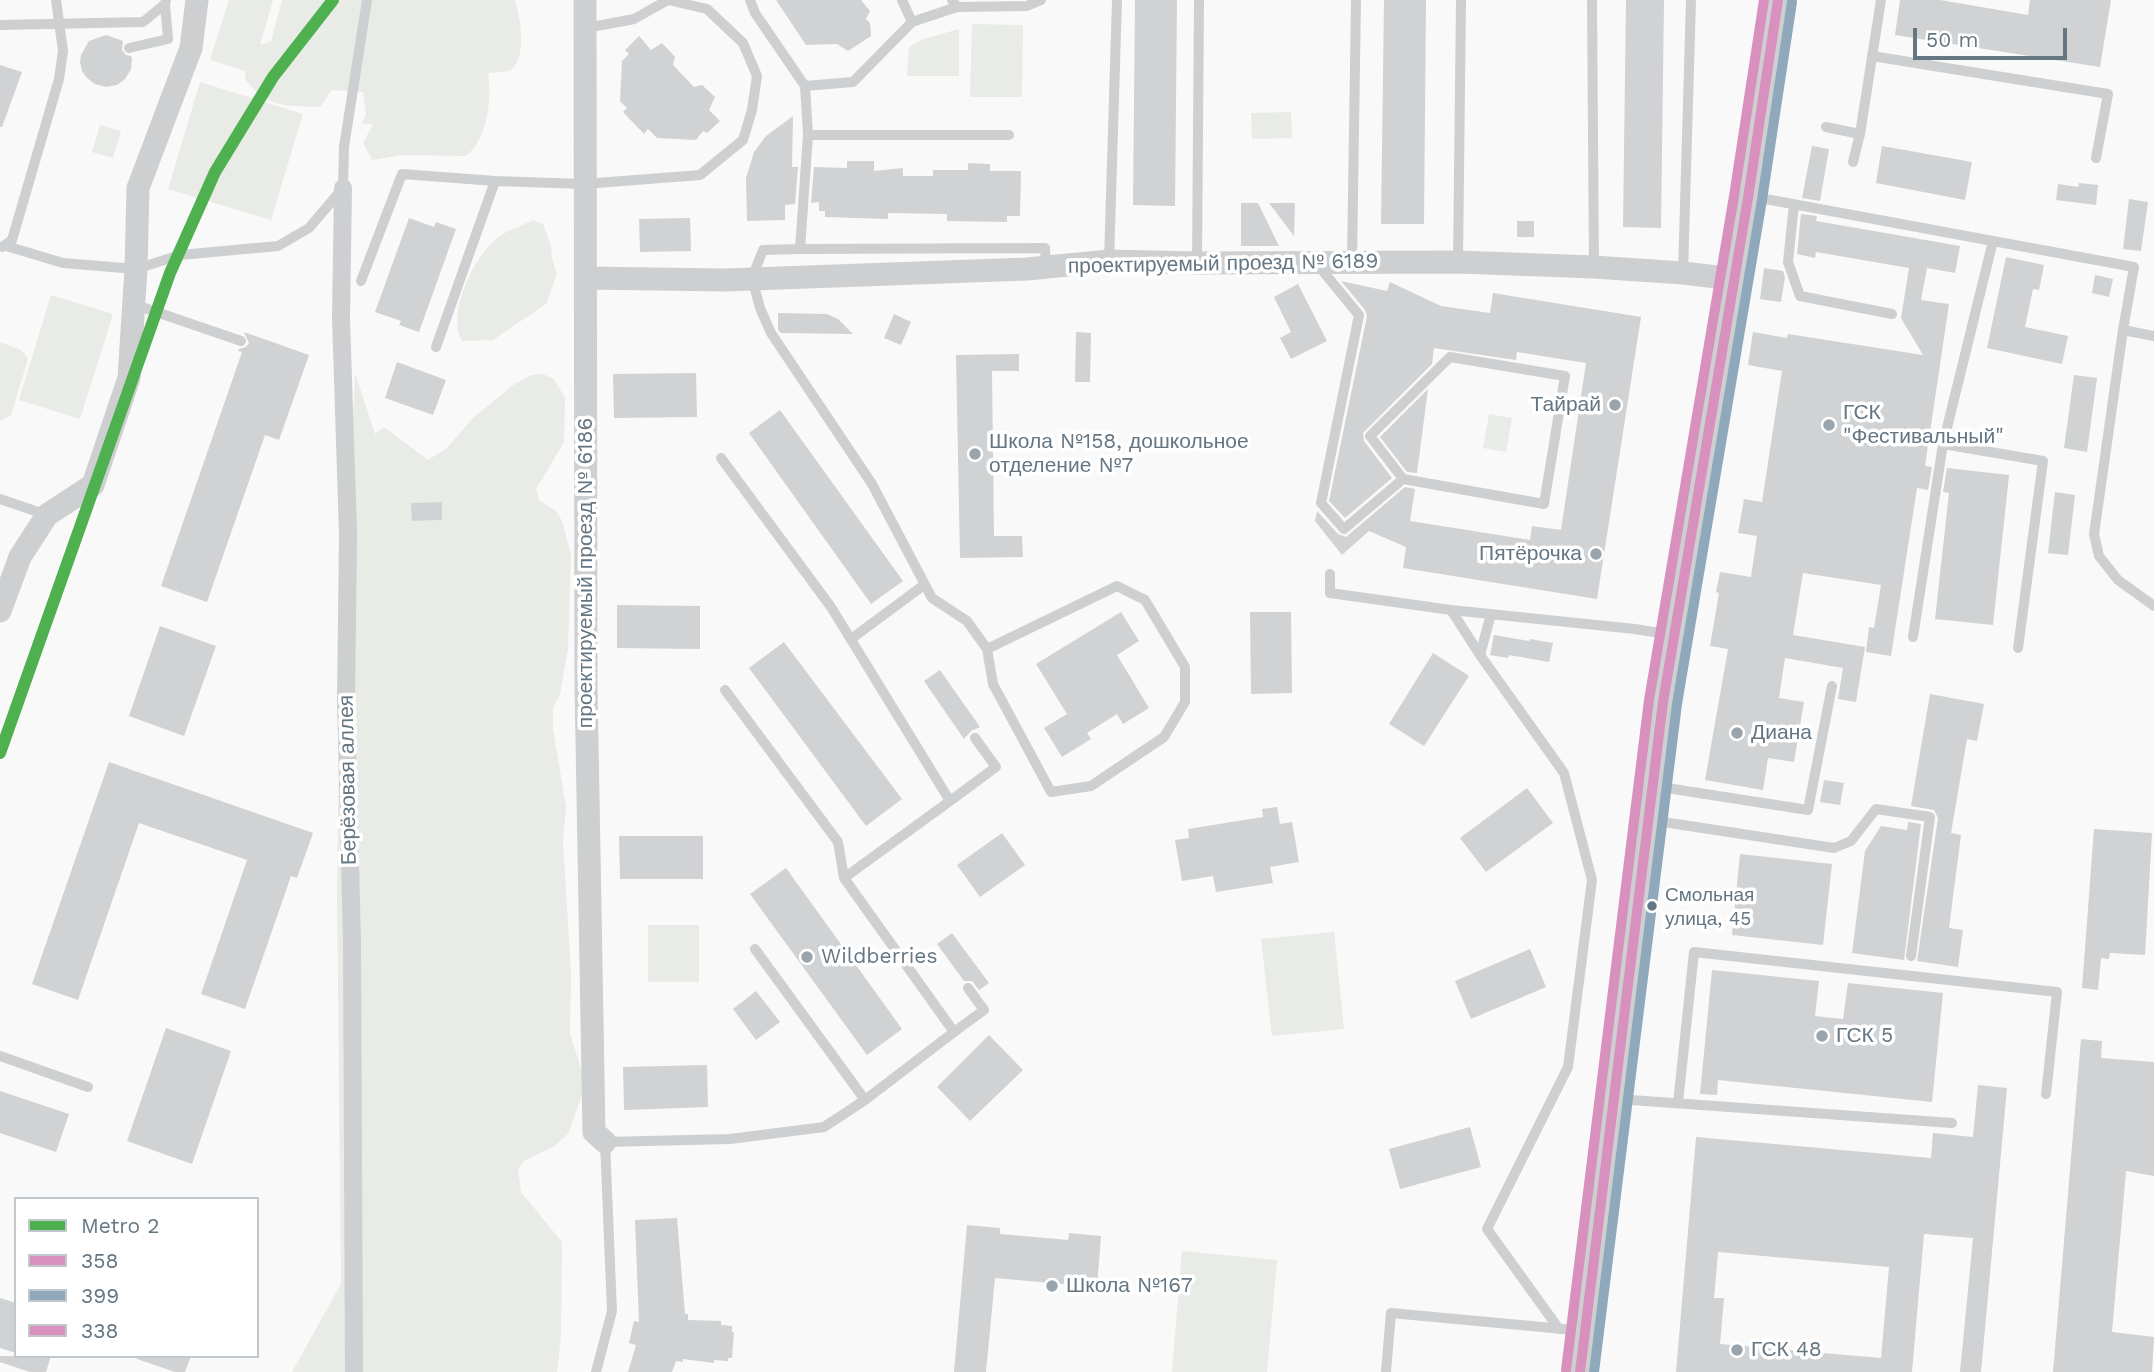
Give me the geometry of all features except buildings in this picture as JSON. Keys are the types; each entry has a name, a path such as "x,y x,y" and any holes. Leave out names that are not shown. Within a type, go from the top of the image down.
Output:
{"street":[{"path":"0,611 20,557 47,515 93,485 129,377 138,188 191,48 197,0"},
{"name":"проектируемый проезд № 6186","path":"585,0 586,685 594,1132 605,1142"},
{"path":"1580,1372 1572,1330 1614,1098 1672,635 1748,198 1778,0"},
{"name":"Берёзовая аллея","path":"343,188 341,318 348,534 346,700 352,943 354,1372"},
{"name":"проектируемый проезд № 6189","path":"586,278 752,278 1046,267 1109,261 1352,261 1594,267 1734,278"}],"lane":[{"path":"3,247 12,240 59,79 63,51 56,0"},
{"path":"3,247 63,263 136,269 180,255 278,246 309,228 343,188 344,147 367,0"},
{"path":"361,281 402,174 584,184 700,175 743,140 752,110 757,76 743,43 707,9 668,0 634,19 586,28"},
{"path":"750,0 755,13 805,86 808,135 800,249"},
{"path":"902,0 912,22"},
{"path":"805,86 853,82 912,22 955,3 1027,6 1041,0"},
{"path":"1109,261 1117,0"},
{"path":"1197,263 1199,0"},
{"path":"1352,261 1356,0"},
{"path":"1458,262 1461,0"},
{"path":"1592,0 1594,267"},
{"path":"1684,272 1690,0"},
{"path":"1853,162 1860,134 1881,0"},
{"path":"0,25 143,22 166,2"},
{"path":"130,48 168,40 166,2"},
{"path":"1872,56 2108,94 2096,158"},
{"path":"1826,127 1860,134"},
{"path":"808,135 1009,135"},
{"path":"436,347 495,181"},
{"path":"1748,198 1794,204 2134,267 2094,534 2099,556 2118,580 2154,607"},
{"path":"1794,204 1788,262 1800,296 1892,314"},
{"path":"1913,638 1943,444 1993,242"},
{"path":"987,649 1117,586 1145,600 1185,667 1185,702 1164,737 1091,786 1051,792 993,684 987,649 967,621 932,598 872,484 771,333 760,308 752,278 763,250 1045,248 1046,267"},
{"path":"1315,262 1359,315 1321,503 1344,529 1403,479"},
{"path":"134,304 241,341"},
{"path":"2123,330 2154,336"},
{"path":"1450,357 1564,376 1544,504 1403,479 1370,436 1450,357"},
{"path":"1943,444 2043,461 2018,648"},
{"path":"721,457 831,607 950,800"},
{"path":"0,499 47,515"},
{"path":"1330,574 1329,593 1672,635"},
{"path":"851,639 924,585"},
{"path":"1451,610 1564,773 1592,880 1568,1067 1487,1229 1572,1330"},
{"path":"1480,655 1491,614"},
{"path":"1651,786 1808,810 1832,686"},
{"path":"724,690 838,842 844,878 954,1032"},
{"path":"844,878 996,767 975,738"},
{"path":"1647,819 1835,848 1852,841 1876,809 1930,817 1911,956"},
{"path":"755,949 865,1100"},
{"path":"1678,1103 1694,952 2057,992 2046,1094"},
{"path":"596,1372 612,1311 605,1142 730,1139 824,1127 865,1100 984,1010 968,988"},
{"path":"0,1056 88,1087"},
{"path":"1614,1098 1952,1123"},
{"path":"1385,1372 1391,1313 1572,1330"}],"shaded area":[{"path":"229,0 273,0 260,45 271,41 282,0 515,0 521,48 516,65 510,70 488,73 487,118 479,139 466,156 403,155 372,160 363,143 373,124 362,124 366,113 363,92 332,90 320,107 278,104 254,89 245,79 246,71 210,60"},
{"path":"972,24 1023,25 1022,97 970,97"},
{"path":"959,29 959,76 907,76 909,47 924,39"},
{"path":"200,82 303,114 271,220 168,189"},
{"path":"1291,112 1292,138 1252,139 1251,113"},
{"path":"100,125 121,131 113,158 92,152"},
{"path":"533,220 543,224 557,274 546,304 493,340 462,341 458,316 470,274 498,237"},
{"path":"51,295 113,314 80,419 19,400"},
{"path":"0,342 21,350 28,359 11,415 2,420 0,420"},
{"path":"355,373 375,434 384,427 428,460 446,449 472,419 513,385 532,375 543,374 554,379 565,398 564,442 536,489 539,500 557,512 562,521 571,554 568,648 560,694 553,708 553,729 566,807 563,840 571,972 570,1034 586,1084 568,1134 553,1147 524,1161 518,1169 521,1192 562,1242 561,1336 557,1372 292,1372 341,1284 337,886 339,737","holes":["441,502 442,520 412,521 412,503"]},
{"path":"1489,414 1512,418 1506,452 1483,448"},
{"path":"648,925 699,925 699,982 648,982"},
{"path":"1334,932 1344,1029 1272,1036 1261,939"},
{"path":"1182,1251 1277,1260 1267,1372 1172,1372"}],"metro line":[{"name":"2","path":"0,753 170,273 215,172 273,77 333,0"}],"transit line":[{"name":"338","path":"1566,1370 1649,700 1734,196 1764,0"},
{"name":"358","path":"1580,1372 1663,702 1748,198 1778,0"},
{"name":"399","path":"1594,1372 1677,704 1762,200 1792,2"}],"place":[{"name":"Тайрай","path":"1615,405"},
{"name":"ГСК \"Фестивальный\"","path":"1829,425"},
{"name":"Школа №158, дошкольное отделение №7","path":"975,454"},
{"name":"Пятёрочка","path":"1596,554"},
{"name":"Диана","path":"1737,733"},
{"name":"Смольная улица, 45","path":"1652,906"},
{"name":"Wildberries","path":"807,957"},
{"name":"ГСК 5","path":"1822,1036"},
{"name":"Школа №167","path":"1052,1286"},
{"name":"ГСК 48","path":"1737,1350"}]}
